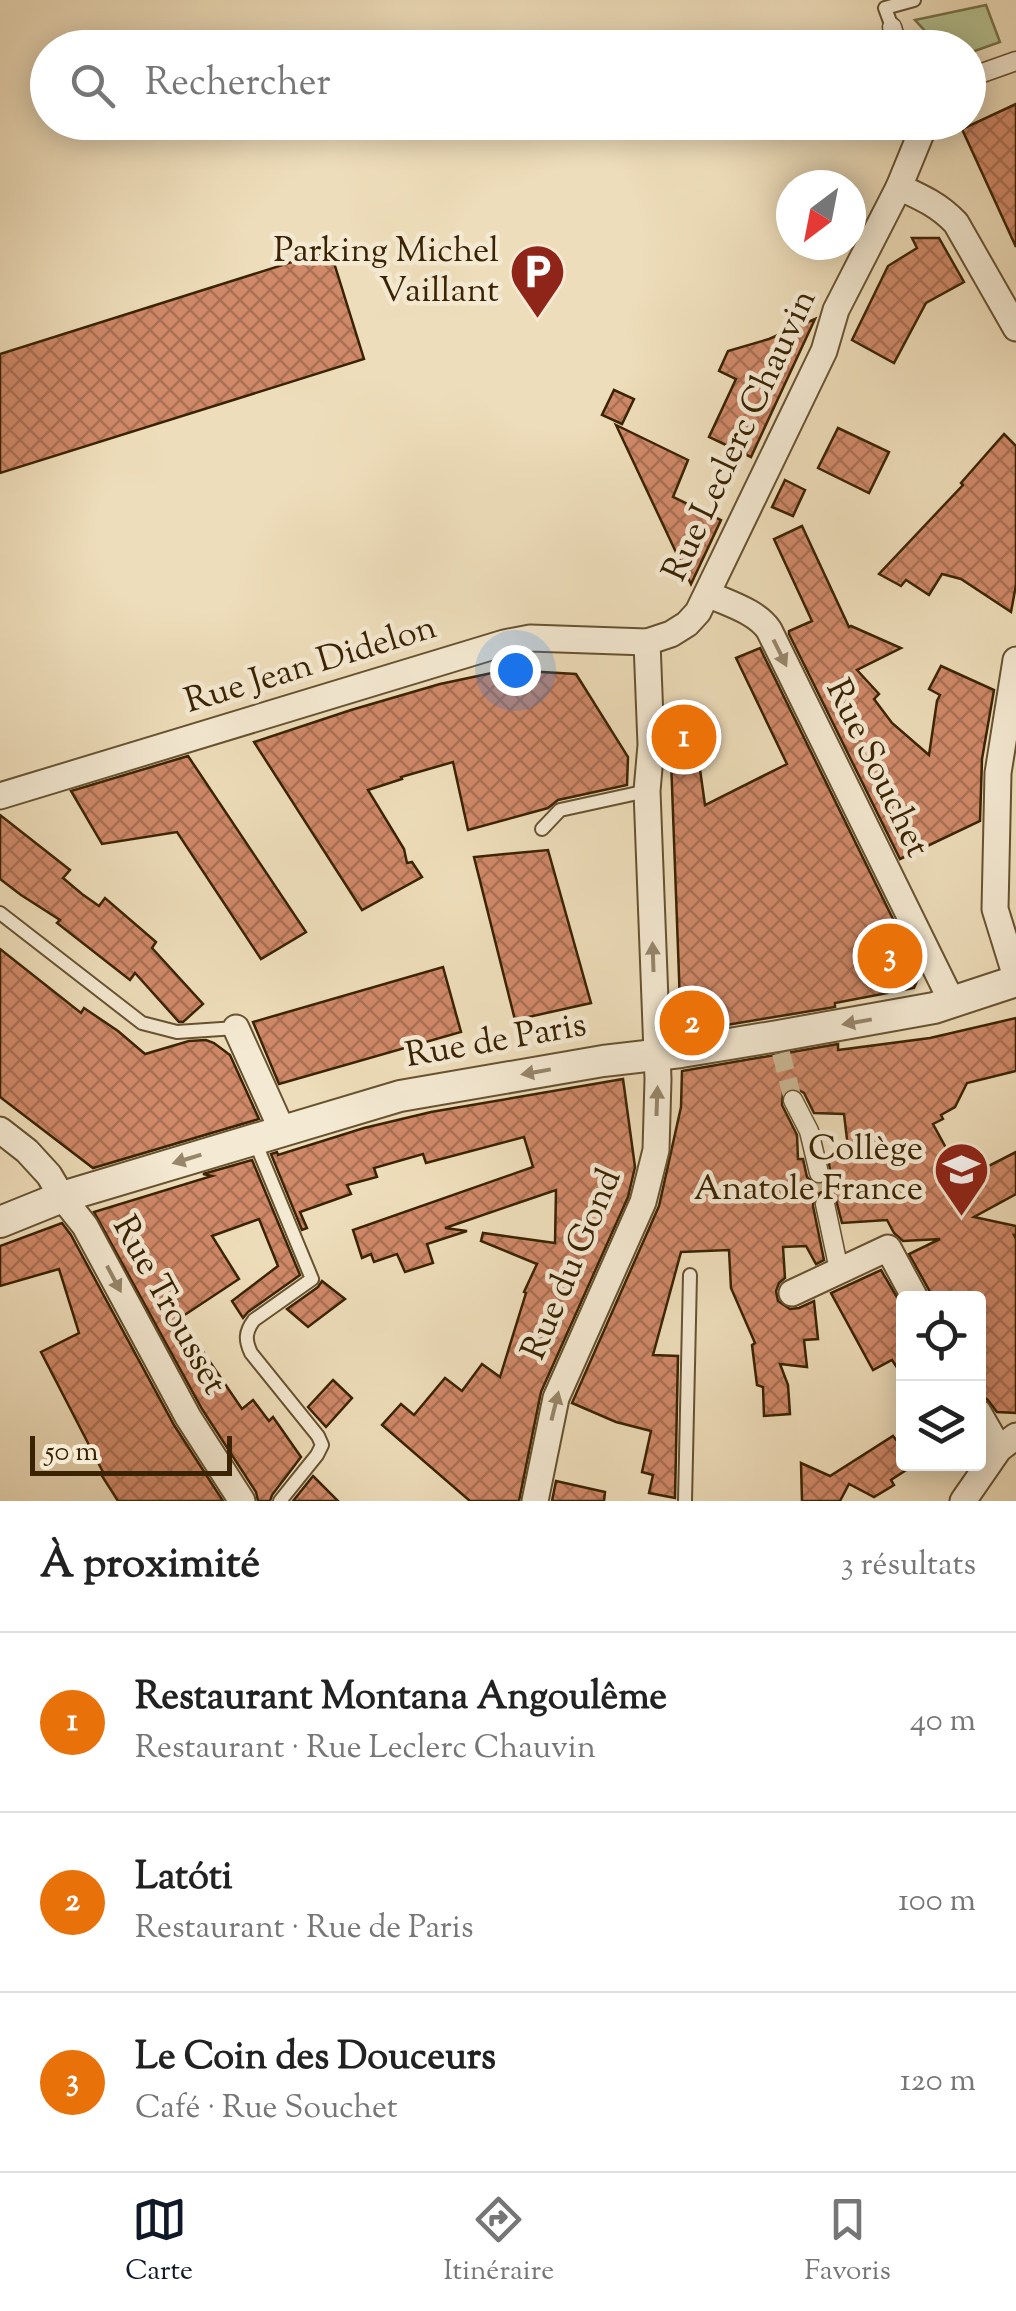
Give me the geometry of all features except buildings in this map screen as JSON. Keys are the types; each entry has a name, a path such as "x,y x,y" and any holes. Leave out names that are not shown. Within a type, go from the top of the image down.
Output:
{"street":[{"path":"986,71 1016,60"},
{"name":"Rue Leclerc Chauvin","path":"647,642 687,624 708,594 824,351 836,310 900,187 918,140"},
{"path":"900,187 932,202 956,223 1016,328"},
{"name":"Rue Souchet","path":"708,594 753,614 769,630 952,1002"},
{"name":"Rue Jean Didelon","path":"0,796 504,643 530,638 647,642"},
{"path":"647,642 651,745 646,791 657,1054"},
{"path":"1016,660 998,773 995,909 1016,978"},
{"name":"Rue de Paris","path":"0,1222 62,1197 400,1096 657,1054 779,1044 934,1008 1016,978"},
{"path":"236,1028 268,1134"},
{"name":"Rue du Gond","path":"535,1501 556,1398 633,1225 654,1162 657,1054"},
{"path":"792,1100 808,1131 819,1173"},
{"name":"Rue Trousset","path":"0,1130 49,1175 86,1226 188,1417 242,1501"},
{"path":"825,1204 839,1270"},
{"path":"792,1293 888,1248 911,1291"},
{"path":"963,1501 1007,1442 986,1420"}],"lane":[{"path":"892,27 886,8 914,0"},
{"path":"542,829 560,810 646,791"},
{"path":"0,913 142,1023 177,1032 236,1028"},
{"path":"268,1134 312,1280 254,1320 247,1329 246,1342 322,1446 280,1501"},
{"path":"686,1501 690,1275"}],"green space":[{"path":"986,5 1000,42 986,47 986,30 924,30 915,20"}],"tunnel":[{"path":"781,1053 793,1100"},
{"path":"819,1173 825,1204"}],"place":[{"name":"Parking Michel Vaillant","path":"538,321"},
{"name":"Restaurant Montana Angoulême","path":"684,737"},
{"name":"Le Coin des Douceurs","path":"890,956"},
{"name":"Latóti","path":"692,1023"},
{"name":"Collège Anatole France","path":"962,1219"}]}
